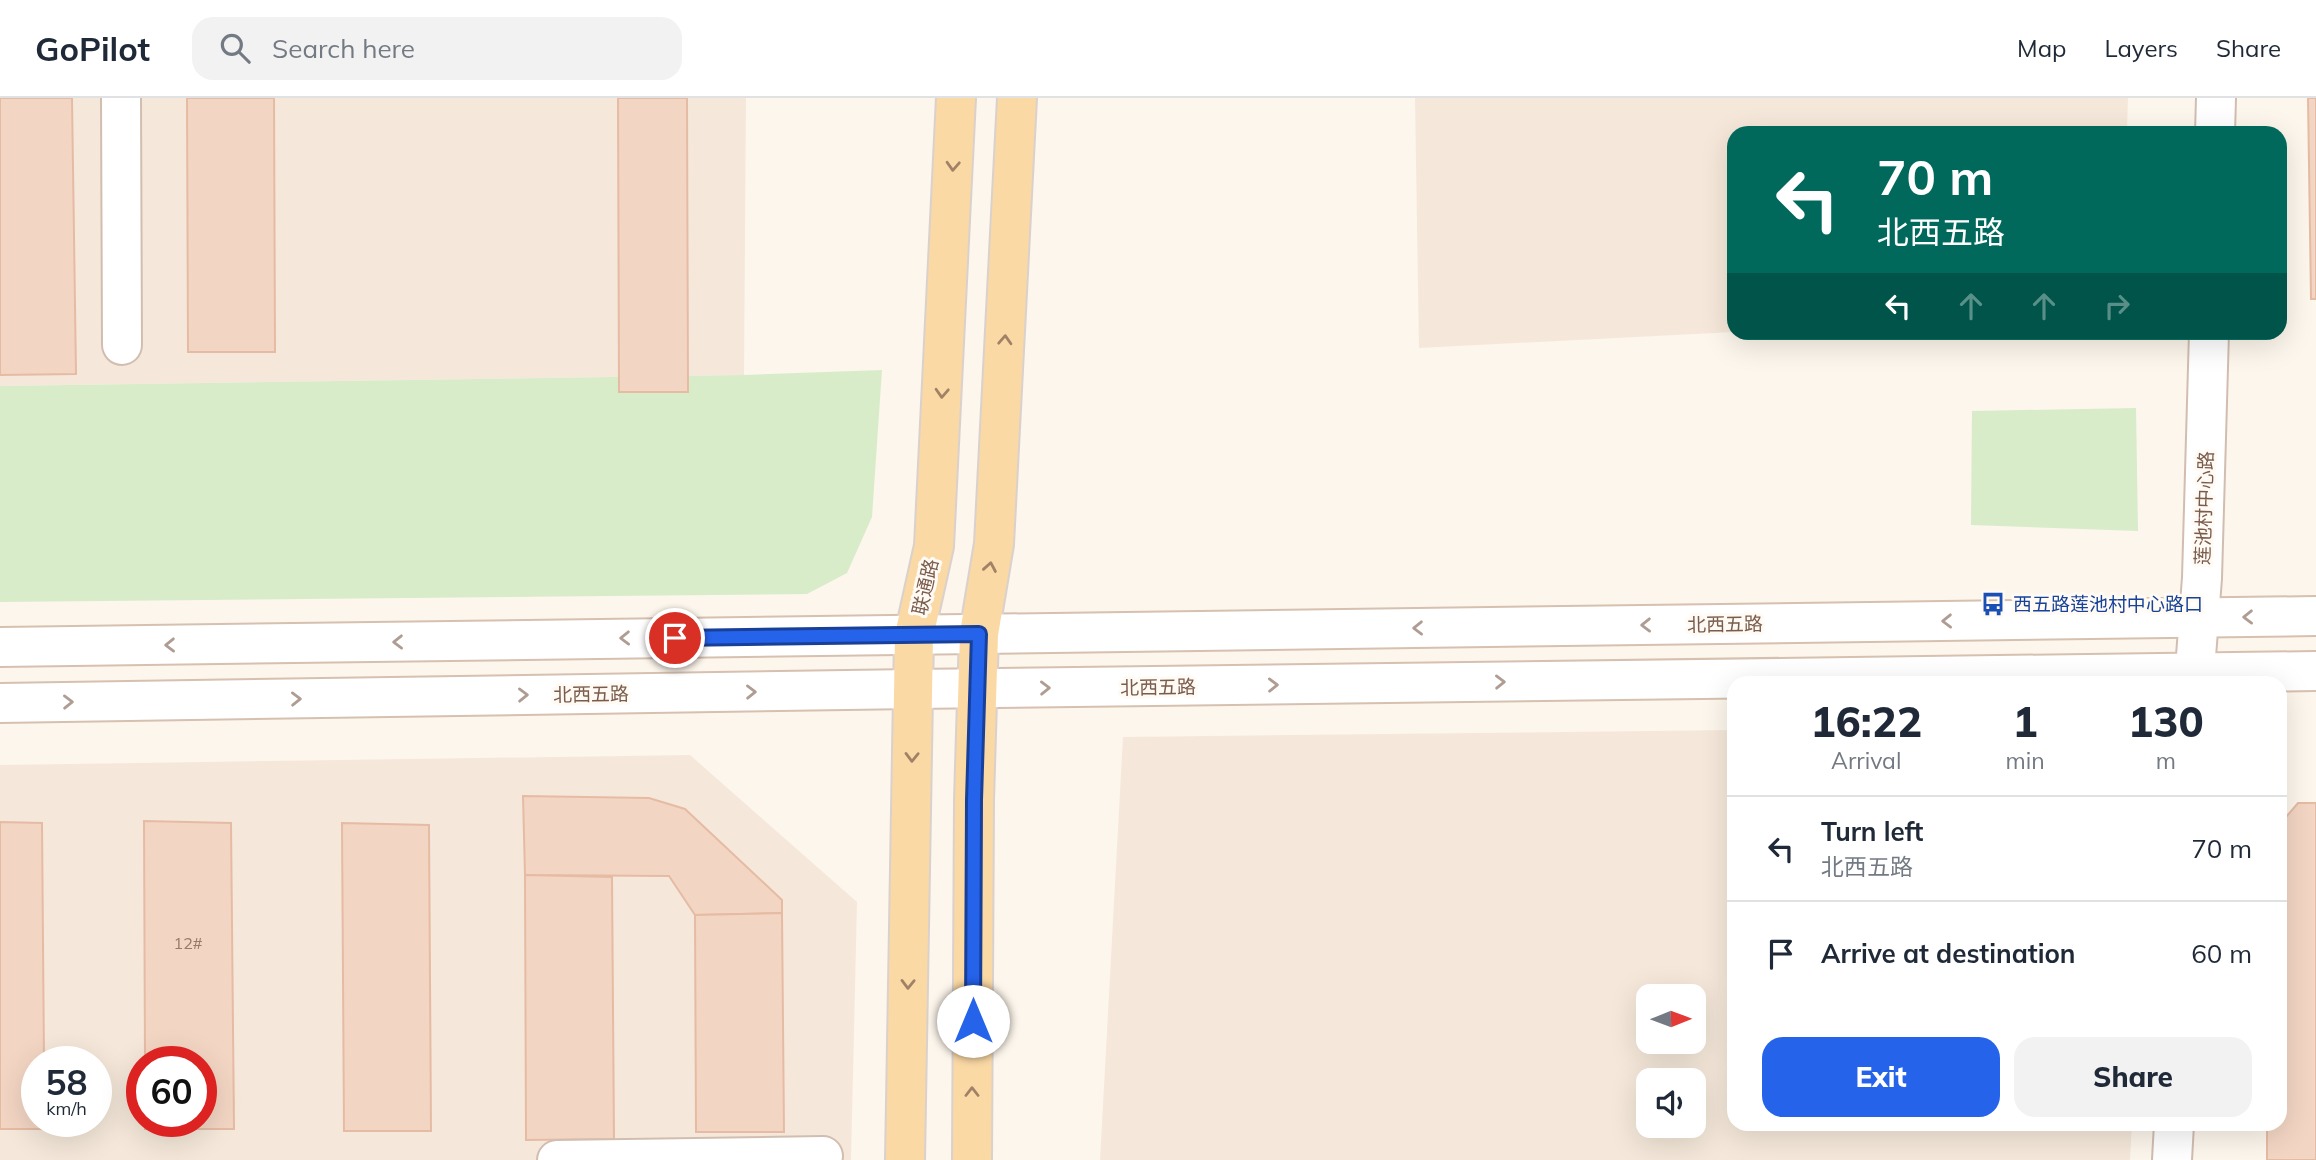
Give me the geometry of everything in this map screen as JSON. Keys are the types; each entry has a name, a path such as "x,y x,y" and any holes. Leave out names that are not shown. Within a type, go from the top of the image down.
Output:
{"main road":[{"name":"联通路","path":"905,1160 914,636 934,546 956,98"},
{"path":"972,1160 979,634 994,544 1017,98"}],"street":[{"path":"121,98 122,345"},
{"path":"2215,126 2216,98"},
{"name":"莲池村中心路","path":"2195,676 2209,340"},
{"name":"北西五路","path":"0,647 2316,616"},
{"name":"北西五路","path":"2230,676 2316,671"},
{"name":"北西五路","path":"0,703 914,688 1727,682"},
{"path":"2172,1160 2174,1131"},
{"path":"557,1160 824,1156"}],"shaded area":[{"path":"0,98 746,98 744,375 0,386"},
{"path":"1415,98 2128,98 2127,126 1727,126 1727,332 1419,348"},
{"path":"1727,730 1727,1131 2132,1131 2130,1160 1100,1160 1123,737"},
{"path":"690,755 857,902 851,1160 0,1160 0,765"}],"green space":[{"path":"882,370 872,517 847,573 807,594 0,602 0,386 744,375"},
{"path":"2136,408 2138,531 1971,525 1972,411"}],"building":[{"path":"0,98 72,98 76,374 0,375"},
{"path":"187,98 274,98 275,352 188,352"},
{"path":"618,98 687,98 688,392 619,392"},
{"path":"2308,98 2316,98 2316,299 2311,299"},
{"path":"523,796 649,798 685,809 782,900 782,913 695,915 669,876 525,875"},
{"path":"2298,803 2316,803 2316,1160 2267,1160 2267,1131 2287,1131 2287,816"},
{"path":"144,821 231,823 234,1129 217,1129 217,1046 145,1046"},
{"path":"0,822 42,823 44,1046 21,1046 21,1129 0,1129"},
{"path":"342,823 429,825 431,1131 344,1131"},
{"path":"525,875 612,877 614,1139 526,1140"},
{"path":"782,913 784,1132 696,1132 695,915"}],"place":[{"name":"西五路莲池村中心路口","path":"1993,604"}],"route":[{"path":"675,638 979,634 974,800 973,1021"}]}
